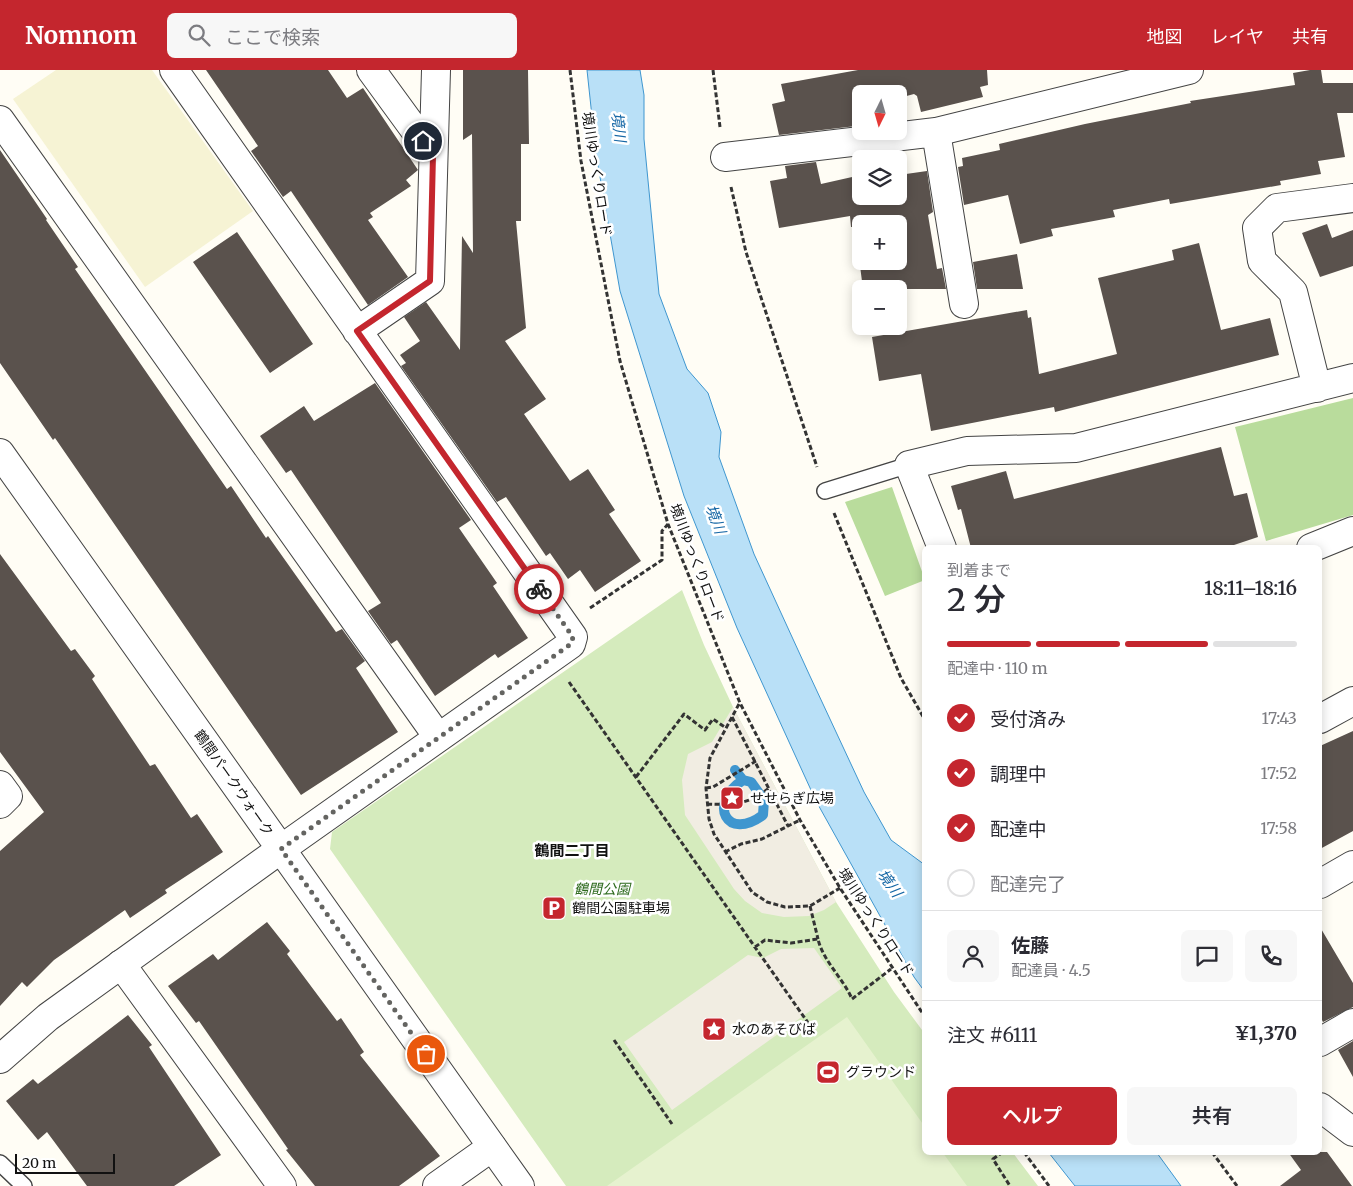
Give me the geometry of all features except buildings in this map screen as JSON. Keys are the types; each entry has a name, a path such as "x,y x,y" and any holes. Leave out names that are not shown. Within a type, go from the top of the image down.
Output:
{"street":[{"path":"0,1059 48,1017 438,737 571,644 573,637 174,70"},
{"path":"371,70 433,155"},
{"path":"357,331 430,281 436,70"},
{"path":"725,156 936,132 1189,70"},
{"path":"0,120 438,737"},
{"path":"936,132 964,304"},
{"path":"1317,388 1293,292 1262,261 1257,228 1277,208 1353,198"},
{"path":"941,545 909,465 967,451 1076,448 1353,378"},
{"name":"鶴間パークウォーク","path":"0,453 520,1186"},
{"path":"1319,545 1353,531"},
{"path":"1322,718 1353,701"},
{"path":"0,785 8,796 0,804"},
{"path":"1322,883 1353,865"},
{"path":"121,964 282,1186"},
{"path":"1322,1041 1353,1023"},
{"path":"1322,1109 1353,1132"},
{"path":"437,1186 492,1147"}],"lane":[{"path":"825,491 909,465"},
{"path":"0,1162 24,1186"}],"path":[{"name":"境川ゆっくりロード","path":"570,70 581,160 620,361 668,524 740,703 800,820 840,888 922,1013"},
{"path":"713,70 725,156 746,252 825,491 901,678 922,715"},
{"path":"564,625 662,560 662,531 668,524"},
{"path":"569,682 811,1027"},
{"path":"740,703 710,758 706,788 707,804 714,834 752,892 767,902 786,907 810,906 840,888"},
{"path":"636,777 684,714 705,730 713,719 726,728"},
{"path":"732,717 788,826"},
{"path":"706,788 714,787 756,761"},
{"path":"707,804 726,805 757,798 769,788"},
{"path":"725,852 741,844 762,839 800,820"},
{"path":"810,906 820,949 847,987 852,999 892,969"},
{"path":"755,947 765,940 791,944 818,939"},
{"path":"614,1040 672,1124"},
{"path":"999,1155 993,1159 1010,1186"},
{"path":"1026,1155 1049,1186"},
{"path":"1214,1155 1237,1186"}],"shaded area":[{"path":"56,70 152,70 253,211 145,287 13,99"},
{"name":"せせらぎ広場","path":"733,707 836,902 824,910 809,916 784,917 762,913 745,901 734,889 685,815 682,780 688,754 712,742"},
{"name":"水のあそびば","path":"814,948 842,988 672,1110 624,1042 748,955 763,958 781,949"}],"green space":[{"path":"1353,398 1353,515 1266,541 1235,427"},
{"path":"892,487 922,572 922,581 885,596 845,502"},
{"name":"鶴間公園","path":"682,590 704,645 733,707 836,902 894,992 922,1030 922,1155 1015,1155 1038,1186 566,1186 330,849 332,832"},
{"name":"グラウンド","path":"847,1017 922,1123 922,1155 944,1155 967,1186 607,1186"}],"water":[{"name":"境川","path":"587,70 640,70 644,95 644,139 659,294 687,369 708,393 721,432 719,457 754,554 809,674 864,792 891,840 922,863 922,988 914,977 816,801 737,628 684,496 620,291 596,154"},
{"path":"1051,1155 1158,1155 1181,1186 1075,1186"}],"waterway":[{"path":"735,770 743,780 751,782 764,800 763,815 750,822 740,824 731,822 726,817 724,809 726,799 732,790 743,780"}],"way so far":[{"path":"426,1054 281,849 571,644 573,637 539,589"}],"place":[{"name":"せせらぎ広場","path":"732,798"},
{"name":"鶴間公園駐車場","path":"554,908"},
{"name":"水のあそびば","path":"714,1029"},
{"name":"グラウンド","path":"828,1072"}],"district":[{"name":"鶴間二丁目","path":"572,850"}],"route":[{"path":"423,141 433,155 430,281 357,331 539,589"}]}
